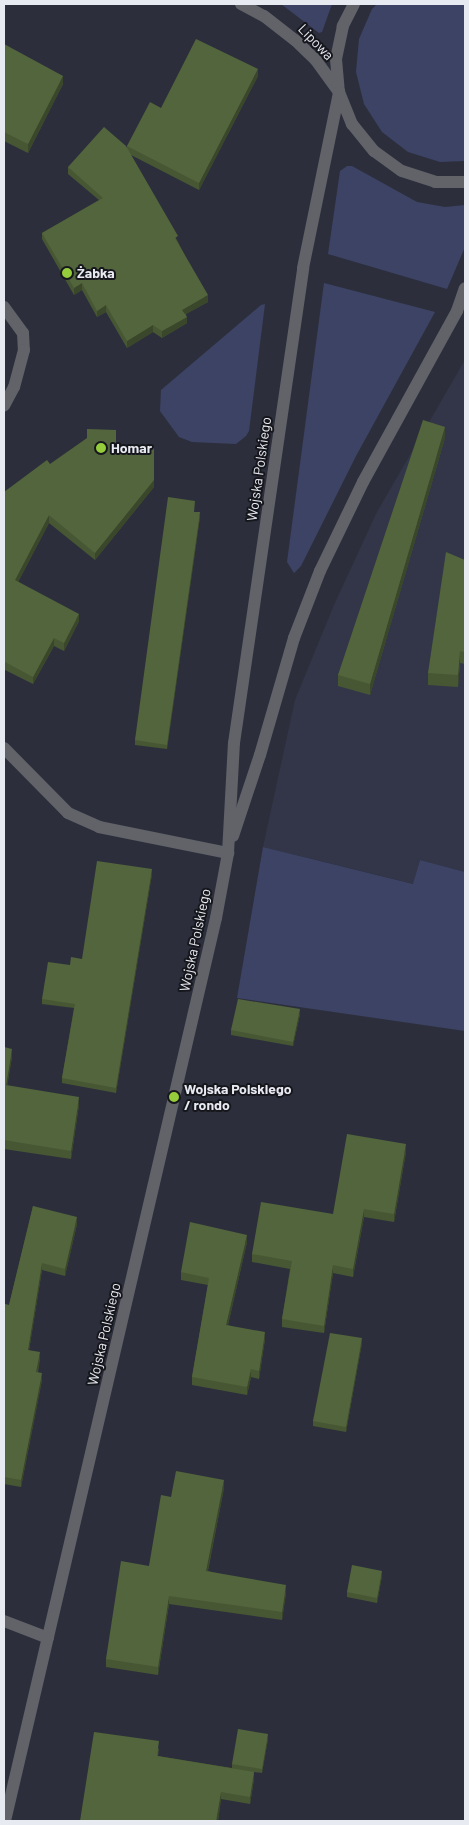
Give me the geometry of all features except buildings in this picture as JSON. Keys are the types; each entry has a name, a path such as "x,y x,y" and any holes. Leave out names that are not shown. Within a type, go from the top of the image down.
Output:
{"street":[{"name":"Lipowa","path":"240,4 264,16 295,40 315,59 339,92"},
{"path":"354,4 342,26 336,59 339,92 352,124 374,151 402,171 435,182 465,182"},
{"name":"Wojska Polskiego","path":"5,1821 216,918 228,853 234,743 301,278 339,92"},
{"name":"Wojska Polskiego","path":"228,853 260,755 294,638 320,572 363,482 457,311 465,288"},
{"path":"457,311 465,300"},
{"path":"4,307 23,333 24,350 14,387 4,406"},
{"path":"4,748 68,813 99,827 228,853"},
{"path":"4,1621 48,1638"}],"shaded area":[{"path":"281,4 332,4 322,32 319,33"},
{"path":"377,4 465,4 465,161 440,162 408,152 382,132 364,104 356,72 359,39 372,9"},
{"path":"347,166 352,166 417,202 445,207 465,205 465,247 447,289 328,254 340,171"},
{"path":"324,283 435,312 356,456 301,566 294,573 287,562"},
{"path":"265,304 249,431 246,436 236,444 192,442 179,437 160,411 161,390 261,305"},
{"path":"465,360 465,872 420,860 414,884 263,847 295,700 334,605 377,512"},
{"path":"263,847 413,884 420,860 465,872 465,1031 237,998"}],"place":[{"name":"Żabka","path":"67,273"},
{"name":"Homar","path":"101,448"},
{"name":"Wojska Polskiego / rondo","path":"174,1097"}]}
